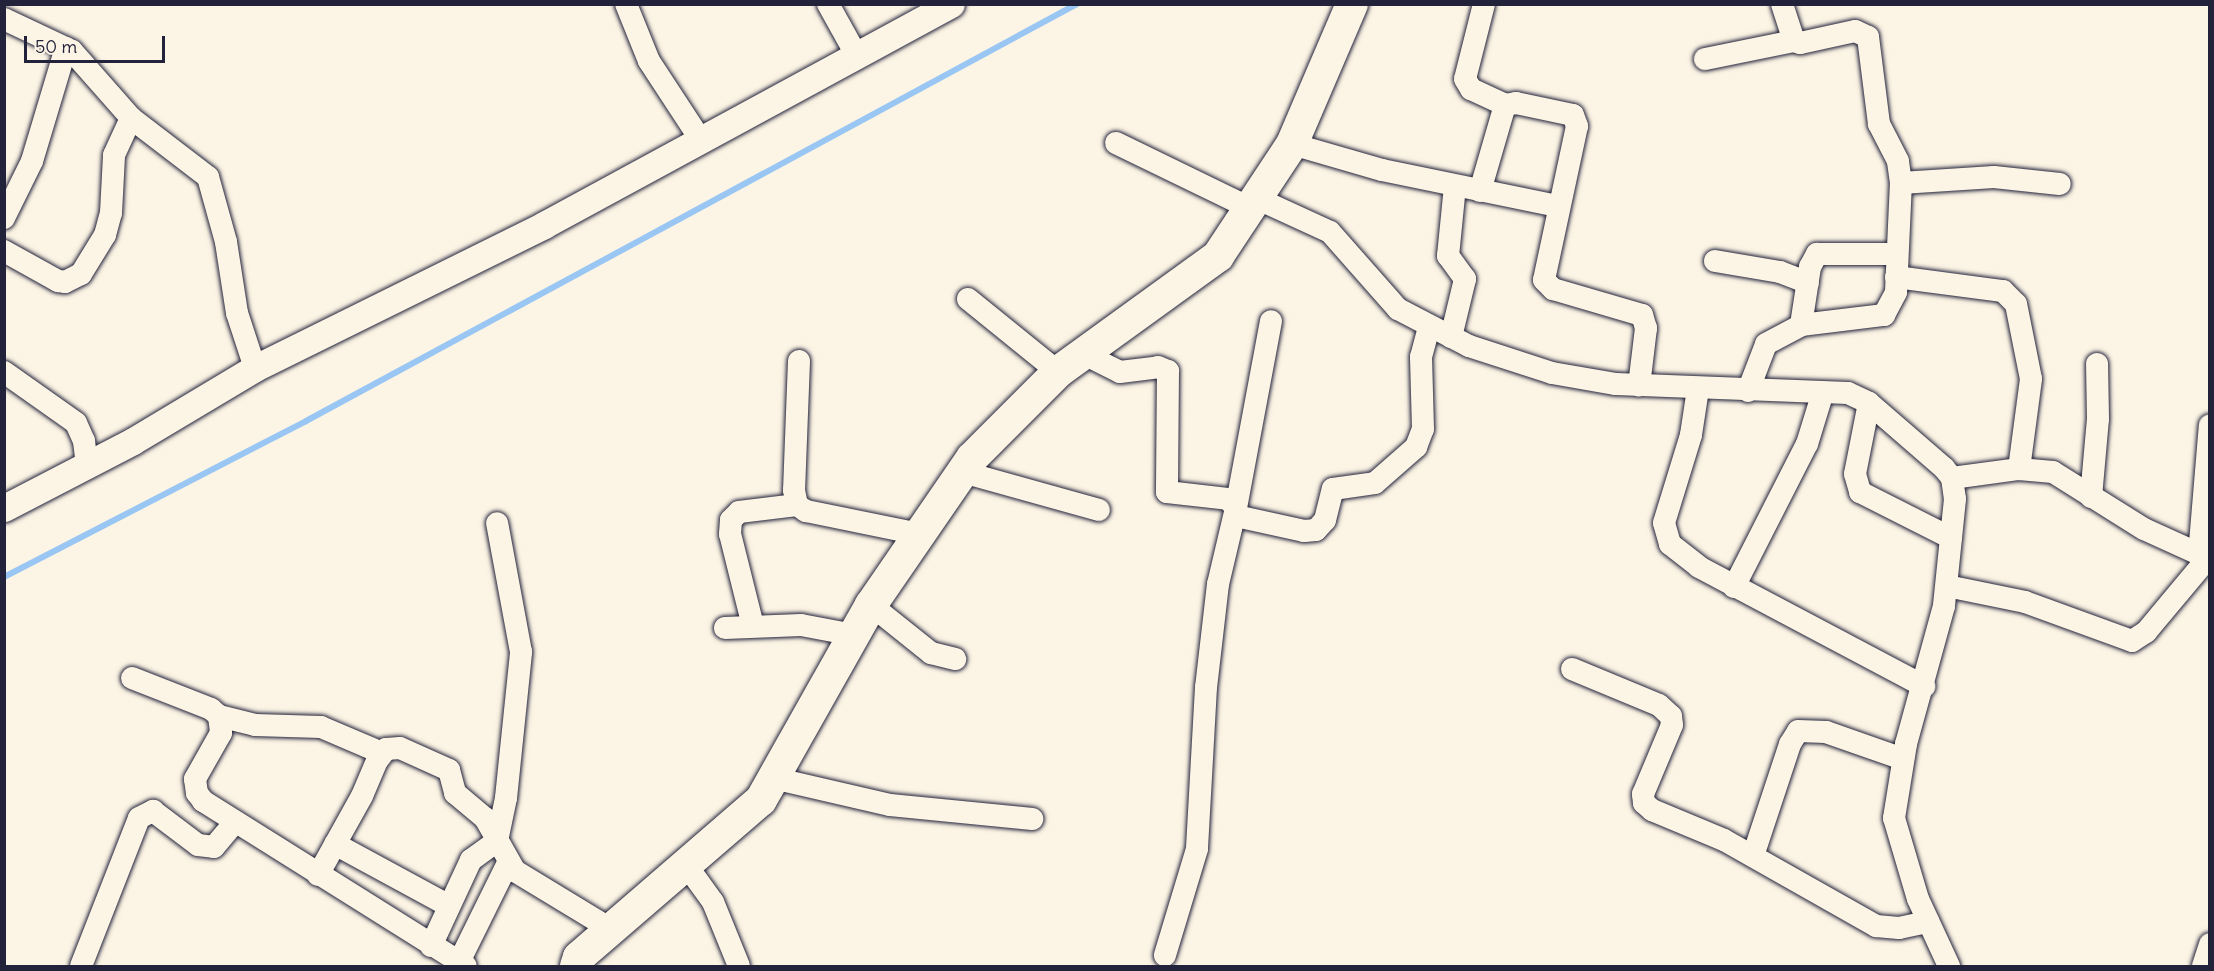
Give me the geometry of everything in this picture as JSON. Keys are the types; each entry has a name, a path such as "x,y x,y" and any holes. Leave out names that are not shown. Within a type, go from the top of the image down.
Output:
{"main road":[{"path":"576,966 579,957 761,800 871,605 963,472 1058,372 1218,256 1292,144 1352,4"}],"street":[{"path":"626,4 649,61 700,139"},
{"path":"828,4 857,56"},
{"path":"4,508 87,465 255,368 544,225 951,4"},
{"path":"1484,4 1465,79 1471,89 1505,105 1566,112 1576,119 1544,280 1553,289 1642,315 1646,328 1639,386"},
{"path":"1782,4 1794,41"},
{"path":"4,19 66,48 131,118 200,167 211,183 226,242 237,313 255,368"},
{"path":"1705,59 1794,41 1814,43 1855,32 1868,37 1879,124 1898,161 1901,183 1893,303 1884,315 1801,325 1767,344 1748,391"},
{"path":"4,218 32,161 66,48"},
{"path":"1480,191 1505,105"},
{"path":"4,251 58,281 65,282 81,274 105,234 111,213 114,155 131,118"},
{"path":"1116,143 1253,203 1330,232 1381,293 1398,309 1451,337 1552,373 1639,386 1848,393 1869,403 1952,478 1955,499 1947,586 1938,638 1903,759 1894,818 1928,922 1949,966"},
{"path":"1292,144 1455,186 1557,207"},
{"path":"1901,183 1994,177 2060,184"},
{"path":"1451,337 1465,279 1448,256 1455,186"},
{"path":"1801,325 1813,258 1824,251 1897,254"},
{"path":"1715,261 1780,272 1808,283"},
{"path":"1896,277 2003,291 2016,304 2031,379 2019,469"},
{"path":"968,299 1058,372"},
{"path":"1165,955 1197,849 1212,636 1221,569 1236,512 1271,321"},
{"path":"1084,354 1120,372 1158,367 1168,371 1167,492 1228,499 1236,512 1304,531 1316,530 1325,520 1333,489 1375,483 1416,447 1423,429 1421,357 1429,327"},
{"path":"797,506 794,490 799,361"},
{"path":"2091,496 2098,419 2097,364"},
{"path":"4,372 76,423 84,441 87,465"},
{"path":"1698,389 1691,435 1666,513 1664,535 1681,556 1734,587 1924,686"},
{"path":"1734,587 1806,444 1823,392"},
{"path":"1869,403 1855,474 1860,492 1951,538"},
{"path":"1947,586 2025,602 2132,640 2146,632 2205,558 2210,425"},
{"path":"1952,478 2019,469 2053,472 2144,529 2205,558"},
{"path":"963,472 1099,510"},
{"path":"753,626 730,534 731,520 740,512 797,506 806,511 920,534"},
{"path":"431,946 471,860 497,841 515,727 521,652 496,523"},
{"path":"871,605 931,653 955,659"},
{"path":"725,628 801,625 854,635"},
{"path":"1572,669 1659,705 1671,716 1672,725 1645,788 1644,803 1753,856 1876,926 1899,928 1928,922"},
{"path":"132,678 211,709 219,716 244,724 321,727 382,753 400,748 449,770 455,792 485,818 508,863 515,871 612,930"},
{"path":"219,716 221,733 195,785 203,801 462,964 508,863"},
{"path":"1753,856 1790,744 1798,731 1826,732 1903,759"},
{"path":"318,875 382,753"},
{"path":"773,778 890,804 1032,819"},
{"path":"81,966 139,818 153,811 198,844 214,847 235,822"},
{"path":"335,844 449,906"},
{"path":"687,866 713,902 739,966"},
{"path":"2203,966 2210,944"}],"waterway":[{"path":"4,577 306,421 1077,4"}]}
